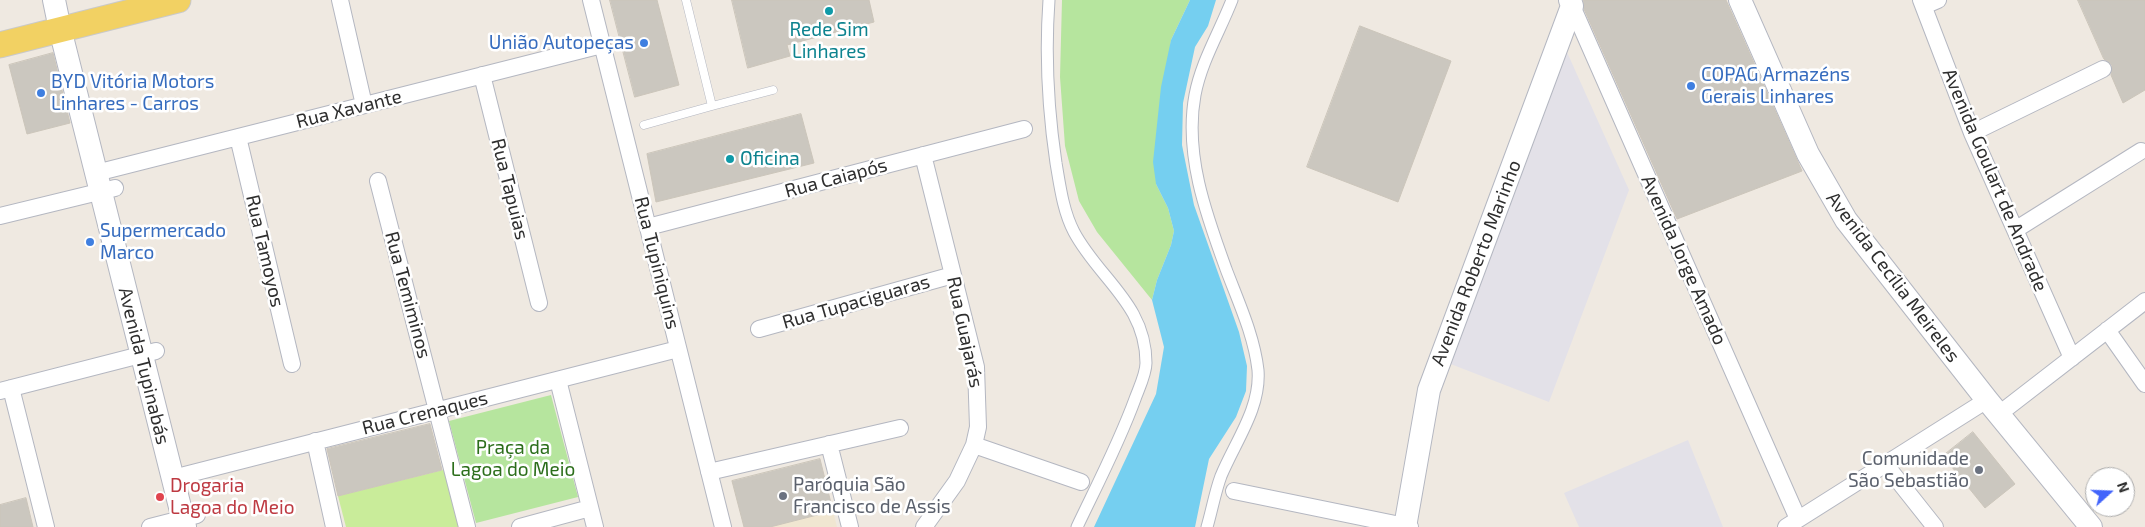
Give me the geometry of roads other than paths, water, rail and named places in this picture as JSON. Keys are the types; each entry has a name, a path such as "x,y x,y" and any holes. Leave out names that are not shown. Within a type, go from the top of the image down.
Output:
{"main road":[{"name":"Avenida Tupinabás","path":"54,0 67,27 191,522"},
{"name":"Avenida Tupinabás","path":"67,27 70,0"},
{"path":"0,44 178,0"},
{"name":"Avenida Cecília Meireles","path":"1740,0 1808,154 1846,220 1993,407 2091,527"},
{"name":"Avenida Roberto Marinho","path":"1407,527 1429,390 1571,3"}],"street":[{"path":"340,0 364,105"},
{"name":"Rua Tupiniquins","path":"591,0 723,527"},
{"path":"1049,0 1047,78 1050,123 1060,190 1066,212 1074,232 1136,317 1145,341 1146,366 1138,392 1077,527"},
{"path":"1207,527 1220,478 1234,447 1247,426 1254,401 1258,371 1252,338 1204,201 1195,166 1192,130 1195,95 1205,64 1232,0"},
{"name":"Avenida Goulart de Andrade","path":"1928,2 1972,133 2072,358"},
{"name":"Avenida Jorge Amado","path":"1571,3 1792,523"},
{"name":"Rua Xavante","path":"0,216 238,137 602,45"},
{"path":"1972,133 2103,69"},
{"name":"Rua Tapuias","path":"482,75 538,303"},
{"name":"Rua Caiapós","path":"648,227 1024,129"},
{"name":"Rua Tamoyos","path":"238,137 292,364"},
{"path":"2014,230 2141,152"},
{"name":"Rua Guajarás","path":"923,155 976,367 978,428 974,444 957,481 924,527"},
{"name":"Rua Temiminos","path":"378,181 467,527"},
{"name":"Rua Tupaciguaras","path":"759,329 953,275"},
{"path":"1792,523 1885,464 1993,407 2072,358 2145,301"},
{"path":"2107,330 2145,384"},
{"name":"Rua Crenaques","path":"180,476 678,349"},
{"path":"46,527 6,389 149,352"},
{"path":"558,380 594,527"},
{"path":"709,472 900,428"},
{"path":"315,441 334,527"},
{"path":"829,444 850,527"},
{"path":"974,444 1081,482"},
{"path":"1885,464 1935,527"},
{"path":"1234,491 1407,527"},
{"path":"520,527 590,508"},
{"path":"150,527 191,522"}],"lane":[{"path":"686,0 712,106"},
{"path":"644,125 773,90"}],"water":[{"path":"1190,0 1216,0 1208,26 1195,47 1183,103 1182,145 1194,205 1239,332 1247,366 1246,391 1236,417 1209,459 1195,527 1094,527 1156,394 1164,347 1152,300 1174,231 1168,208 1156,184 1153,162 1161,87 1171,40"}],"place":[{"name":"Rede Sim Linhares","path":"829,11"},
{"name":"União Autopeças","path":"644,43"},
{"name":"COPAG Armazéns Gerais Linhares","path":"1691,86"},
{"name":"BYD Vitória Motors Linhares - Carros","path":"41,93"},
{"name":"Oficina","path":"730,159"},
{"name":"Supermercado Marco","path":"90,242"},
{"name":"Comunidade São Sebastião","path":"1979,470"},
{"name":"Paróquia São Francisco de Assis","path":"783,496"},
{"name":"Drogaria Lagoa do Meio","path":"160,497"}],"park label":[{"name":"Praça da Lagoa do Meio","path":"513,459"}]}
